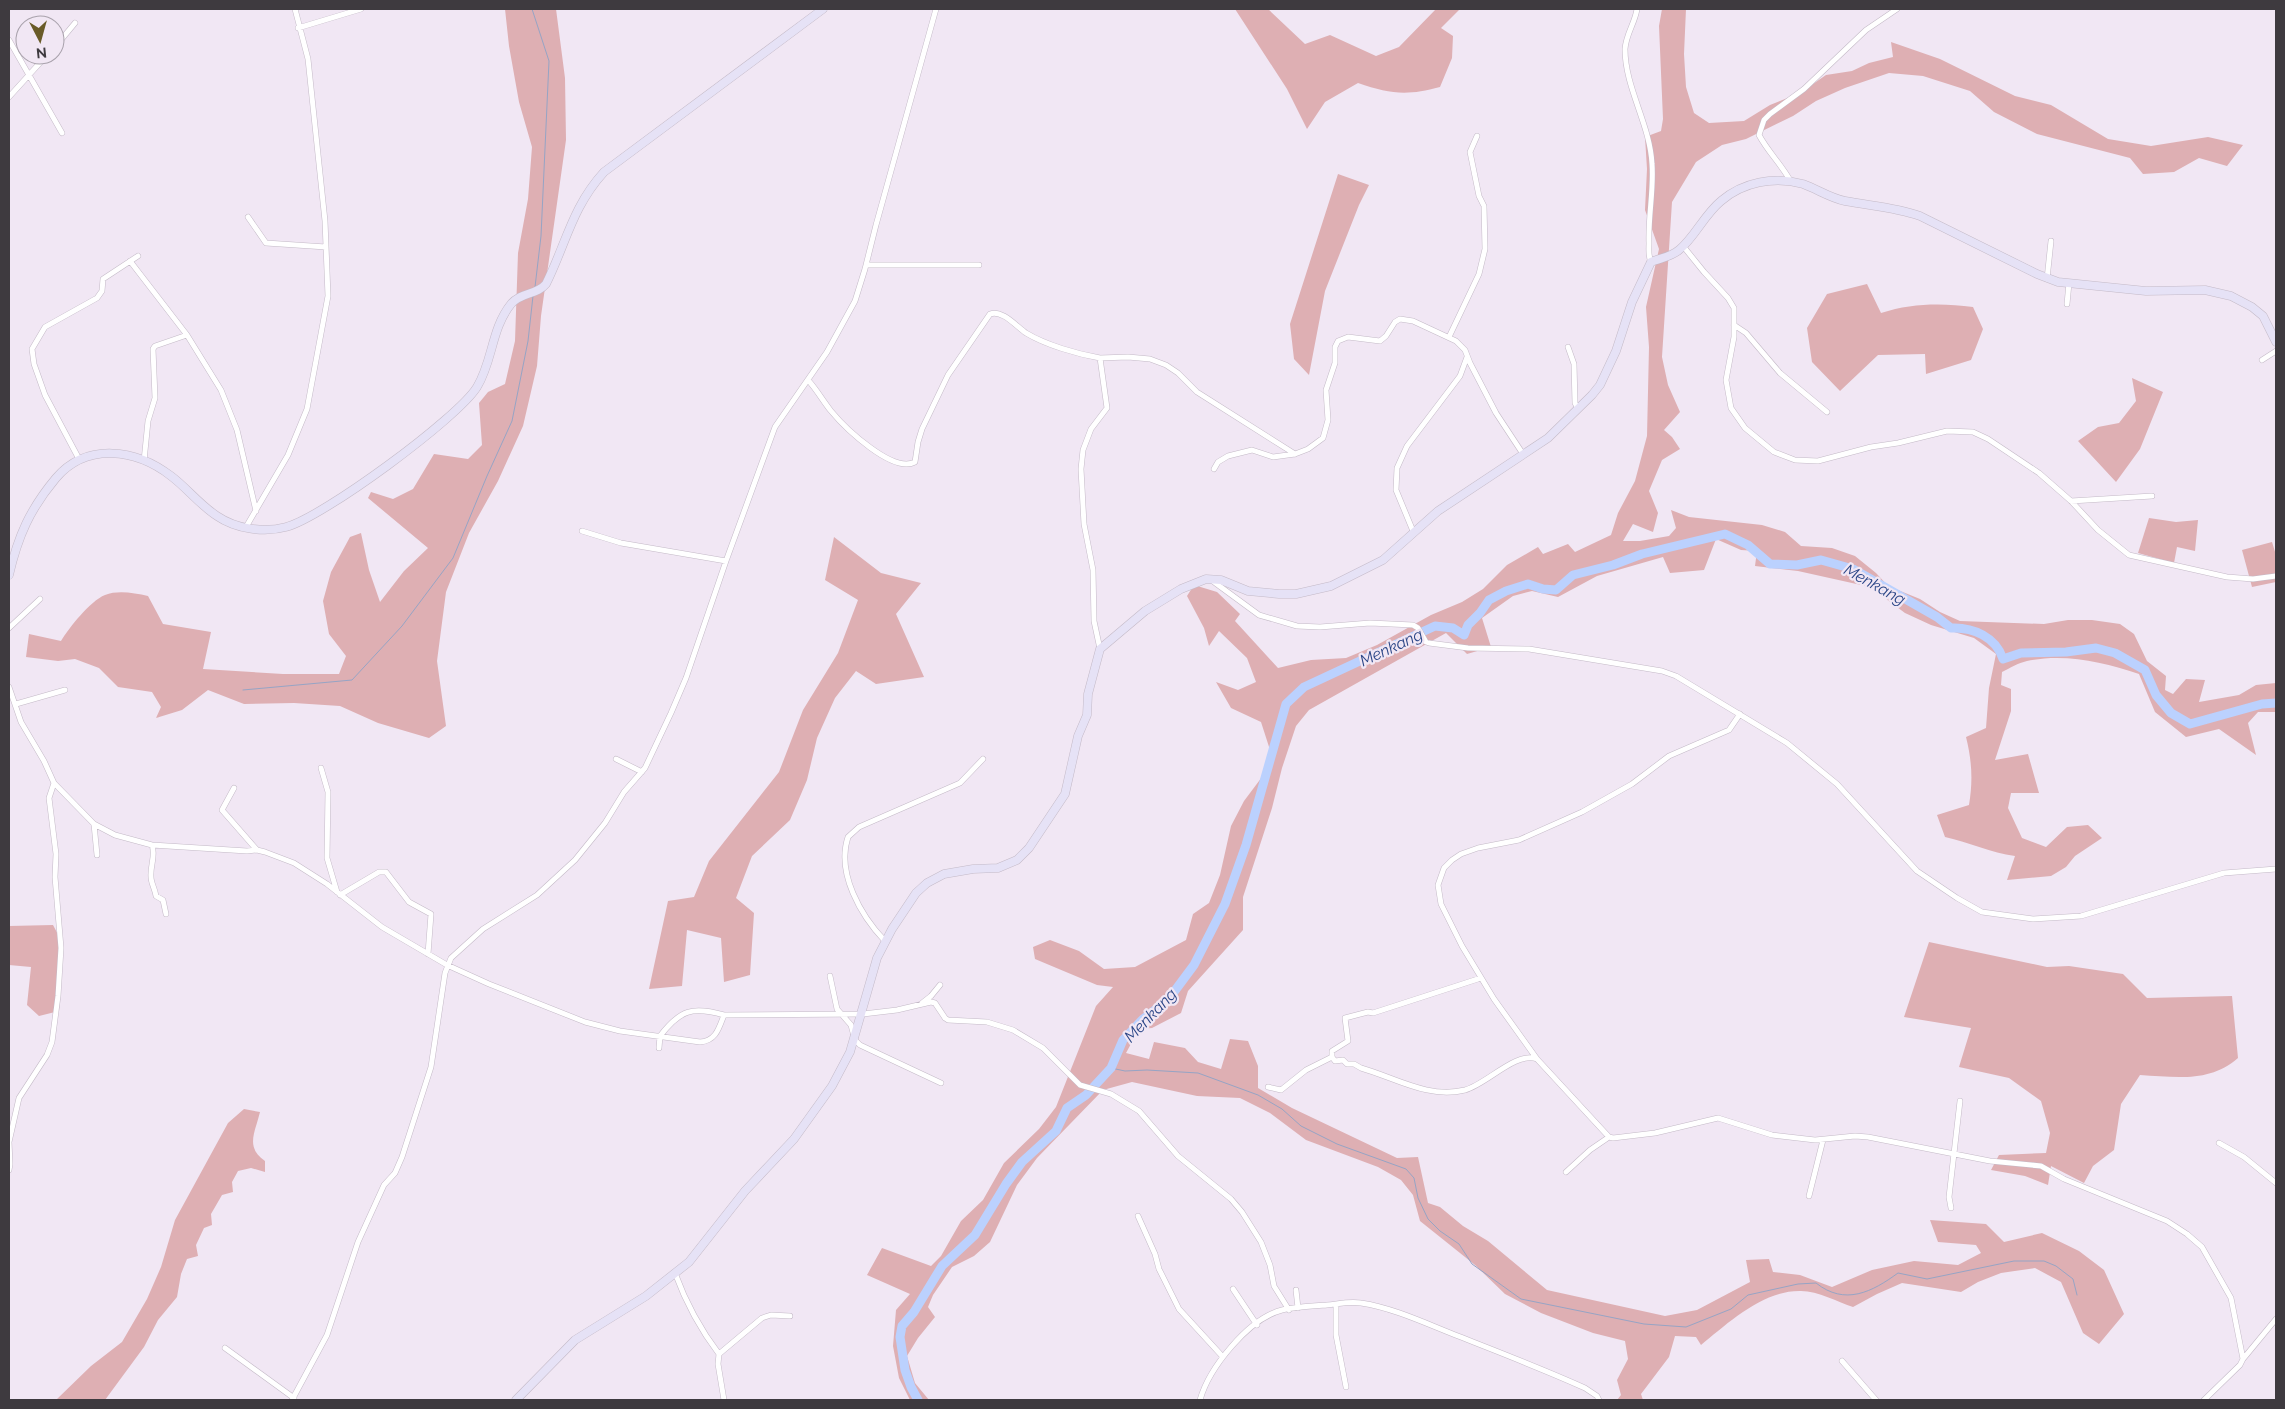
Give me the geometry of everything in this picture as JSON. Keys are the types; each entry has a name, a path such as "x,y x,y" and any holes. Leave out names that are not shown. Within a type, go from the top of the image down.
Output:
{"street":[{"path":"246,527 288,455 307,409 326,312 326,247 308,59 298,28 295,9"},
{"path":"298,28 361,9"},
{"path":"9,575 19,536 31,512 60,474 79,459 91,454 112,452 144,460 170,475 217,516 246,527 279,528 300,522 359,485 468,400 480,382 497,328 510,305 521,295 540,290 546,284 571,221 599,178 823,9"},
{"path":"225,1348 293,1399 324,1341 358,1242 384,1185 395,1173 402,1157 430,1067 447,965 456,952 477,933 538,895 561,874 594,838 624,792 642,772 678,698 775,427 808,380 846,320 866,265 936,9"},
{"path":"1100,649 1145,611 1190,585 1206,579 1221,580 1248,591 1296,594 1352,577 1383,560 1438,511 1548,438 1600,384 1616,351 1632,302 1651,262 1648,222 1652,159 1631,80 1626,52 1628,35 1637,9"},
{"path":"1791,182 1784,168 1763,143 1759,135 1764,120 1804,89 1866,30 1897,9"},
{"path":"65,35 75,23"},
{"path":"9,40 62,133"},
{"path":"9,97 37,65"},
{"path":"1449,337 1479,274 1485,249 1484,206 1479,196 1470,152 1477,136"},
{"path":"1651,262 1670,256 1683,246 1714,207 1739,188 1772,180 1791,182 1802,184 1843,201 1891,207 1910,213 2047,279 2146,291 2205,290 2231,296 2242,300 2259,312 2275,337"},
{"path":"248,217 266,243 326,247"},
{"path":"2047,279 2051,241"},
{"path":"1683,246 1728,298 1734,308 1734,325 1726,380 1731,408 1745,428 1774,452 1795,460 1818,461 1935,433 1966,430 1988,439 2033,469 2071,501 2098,530 2129,555 2227,577 2253,579 2276,576"},
{"path":"79,459 44,395 34,364 32,349 44,327 97,298 101,293 102,279 138,256"},
{"path":"130,261 187,335 209,368 231,413 253,492 256,511"},
{"path":"866,265 979,265"},
{"path":"2067,304 2069,283"},
{"path":"808,380 839,420 874,451 891,461 909,465 916,462 918,442 922,429 948,375 990,314 999,314 1047,343 1100,358 1128,357 1150,359 1166,365 1197,392 1295,454"},
{"path":"1214,469 1218,462 1228,456 1248,451 1274,457 1295,454 1308,450 1321,441 1326,434 1328,407 1326,390 1335,363 1335,347 1340,339 1348,337 1380,340 1386,336 1395,322 1400,319 1413,321 1449,337 1463,347 1496,413 1523,454"},
{"path":"1734,325 1746,333 1780,373 1827,412"},
{"path":"144,460 148,421 155,398 153,349 156,346 187,335"},
{"path":"1568,347 1574,359 1575,403 1578,409"},
{"path":"2262,360 2276,350"},
{"path":"1414,531 1396,490 1397,468 1407,446 1460,376 1467,356"},
{"path":"516,1400 575,1340 646,1296 692,1258 745,1191 804,1126 832,1086 855,1040 877,958 885,941 916,893 934,878 954,871 998,868 1017,860 1029,848 1065,794 1078,736 1087,715 1092,675 1100,649 1094,620 1093,570 1084,524 1081,469 1083,450 1091,429 1107,408 1100,358"},
{"path":"2071,501 2106,497 2152,496"},
{"path":"582,531 621,543 726,561"},
{"path":"1206,579 1219,584 1260,615 1280,622 1309,628 1370,623 1413,625 1418,628 1426,642 1429,643 1468,648 1529,649 1662,671 1676,676 1787,743 1837,784 1901,856 1924,877 1982,912 2033,919 2081,916 2224,873 2276,869"},
{"path":"9,628 40,599"},
{"path":"9,688 21,722 44,760 54,783 94,824 115,835 152,845 247,852 257,850"},
{"path":"16,704 65,690"},
{"path":"1740,714 1729,730 1668,756 1632,784 1582,812 1519,840 1478,848 1452,860 1441,876 1438,885 1438,895 1462,946 1481,978 1537,1059 1609,1137 1617,1139 1655,1133 1718,1118 1763,1133 1823,1140 1860,1136 2007,1164 2041,1166 2064,1179 2167,1221 2182,1230 2202,1247 2231,1298 2243,1359"},
{"path":"616,759 642,772"},
{"path":"885,941 856,900 851,889 845,860 848,837 860,827 960,784 983,759"},
{"path":"320,768 328,792 327,858 339,893"},
{"path":"9,1170 9,1142 19,1098 47,1055 52,1042 58,996 61,948 55,877 56,854 49,798 54,783"},
{"path":"234,788 222,810 257,850 294,863 339,893 382,927 447,965 554,1011 585,1022 620,1031 686,1041 709,1041 716,1034 724,1015"},
{"path":"94,824 97,856"},
{"path":"152,845 154,852 150,879 155,888 156,896 163,900 166,914"},
{"path":"339,893 379,872 386,872 409,902 431,914 428,954"},
{"path":"830,976 839,1013 851,1025 855,1040 866,1049 941,1083"},
{"path":"1481,978 1373,1013 1368,1012 1345,1018 1349,1039 1346,1043 1332,1050 1332,1057 1335,1061 1343,1060 1347,1064 1354,1064 1418,1088 1439,1092 1464,1090 1474,1087 1523,1058 1529,1056 1537,1059"},
{"path":"922,1003 940,985"},
{"path":"659,1048 660,1036 678,1016 686,1012 704,1011 724,1015 863,1014 897,1010 922,1003 935,1003 948,1020 987,1022 1013,1030 1043,1048 1071,1078 1088,1088 1111,1094 1139,1111 1178,1156 1237,1205 1261,1242 1270,1265 1274,1286 1289,1310"},
{"path":"1268,1086 1281,1090 1301,1073 1332,1057"},
{"path":"1951,1208 1949,1197 1960,1101"},
{"path":"1566,1172 1590,1150 1609,1137"},
{"path":"1809,1196 1823,1140"},
{"path":"2219,1143 2244,1157 2276,1183"},
{"path":"1138,1216 1155,1254 1159,1270 1179,1309 1223,1357"},
{"path":"675,1273 685,1300 698,1324 720,1354"},
{"path":"1232,1289 1257,1325"},
{"path":"1296,1290 1298,1308"},
{"path":"1201,1400 1210,1376 1238,1339 1274,1313 1298,1308 1359,1303 1402,1314 1561,1377 1593,1393 1599,1400"},
{"path":"1336,1304 1336,1335 1346,1387"},
{"path":"724,1400 718,1364 720,1354 762,1318 771,1315 790,1316"},
{"path":"2204,1400 2237,1370 2243,1359 2276,1319"},
{"path":"1842,1361 1876,1400"}],"shaded area":[{"path":"505,9 556,9 565,78 566,140 541,316 537,366 523,426 498,481 469,533 446,592 437,661 446,726 429,738 378,723 340,706 294,703 244,704 208,690 182,710 156,718 161,707 152,692 118,687 99,668 75,659 58,661 26,657 29,634 61,641 80,615 99,598 110,593 126,592 148,596 163,624 211,632 203,669 283,674 339,674 346,656 329,634 323,601 331,572 350,537 361,533 369,570 380,602 404,571 428,548 368,498 371,492 393,499 413,489 434,454 468,459 482,445 479,403 488,392 505,384 515,341 518,253 528,199 532,147 519,102 509,46"},
{"path":"1235,9 1268,9 1305,44 1330,35 1376,56 1399,47 1436,9 1460,9 1441,28 1453,36 1452,58 1440,87 1408,93 1380,90 1358,83 1325,102 1307,129 1287,89"},
{"path":"1662,9 1686,9 1684,54 1686,87 1694,113 1709,123 1744,121 1770,105 1800,93 1826,75 1852,71 1869,63 1893,57 1891,42 1940,59 2015,96 2051,105 2108,139 2151,146 2208,137 2243,145 2227,166 2199,158 2174,172 2143,174 2130,158 2037,134 1994,112 1970,91 1923,76 1889,73 1845,88 1816,101 1793,116 1746,139 1722,145 1696,162 1672,202 1662,357 1668,385 1680,412 1664,430 1672,437 1680,449 1662,460 1649,491 1658,513 1653,532 1633,524 1623,541 1640,541 1669,536 1676,528 1671,510 1689,517 1762,525 1785,532 1801,546 1832,548 1855,556 1876,573 1888,586 1920,599 1940,612 1960,621 2044,624 2068,620 2092,620 2120,624 2134,634 2147,661 2166,676 2165,690 2173,694 2186,679 2205,680 2199,702 2239,695 2256,685 2276,683 2276,712 2258,712 2248,723 2256,755 2219,729 2186,737 2155,712 2139,674 2112,666 2070,658 2041,659 2011,667 2002,672 2001,685 2011,689 2011,711 1995,760 2028,754 2039,793 2011,793 2008,808 2022,838 2046,847 2067,827 2088,825 2102,838 2075,856 2066,867 2051,876 2007,880 2015,856 1945,837 1937,815 1969,805 1971,771 1966,737 1986,728 1989,688 1996,654 1974,638 1931,625 1905,613 1870,587 1798,571 1755,566 1757,551 1741,550 1716,539 1704,570 1670,573 1663,557 1597,576 1558,597 1532,591 1513,596 1482,618 1491,647 1467,654 1446,633 1309,710 1296,726 1243,897 1243,930 1188,991 1181,1013 1152,1028 1139,1029 1126,1053 1149,1059 1154,1042 1185,1048 1198,1062 1221,1069 1230,1039 1248,1041 1258,1066 1258,1088 1292,1108 1397,1158 1418,1157 1428,1203 1440,1207 1463,1226 1488,1241 1547,1290 1665,1316 1697,1310 1750,1282 1746,1260 1769,1259 1773,1272 1800,1275 1832,1287 1872,1270 1914,1261 1958,1265 1981,1253 1976,1245 1938,1242 1930,1220 1986,1224 2004,1242 2042,1233 2079,1251 2104,1270 2124,1314 2099,1344 2083,1333 2061,1282 2035,1268 2001,1273 1978,1282 1961,1292 1902,1283 1853,1307 1808,1291 1787,1292 1773,1296 1747,1309 1701,1345 1696,1337 1675,1336 1669,1357 1641,1394 1643,1400 1617,1400 1621,1395 1617,1380 1628,1359 1625,1341 1593,1333 1541,1313 1505,1294 1475,1265 1420,1221 1413,1195 1401,1180 1378,1167 1306,1140 1270,1113 1240,1098 1197,1096 1132,1082 1103,1090 1037,1158 1017,1185 990,1242 974,1256 952,1267 933,1295 928,1307 935,1317 918,1338 907,1356 915,1383 929,1400 910,1400 899,1378 893,1346 896,1310 910,1294 867,1275 882,1248 931,1266 941,1256 961,1221 983,1200 1004,1163 1039,1129 1056,1107 1096,1006 1113,987 1097,985 1035,959 1033,947 1050,940 1079,951 1104,969 1135,967 1186,940 1193,914 1209,903 1220,875 1231,826 1244,801 1265,773 1271,753 1261,722 1231,708 1216,682 1238,690 1256,682 1247,658 1219,631 1209,646 1204,628 1187,596 1194,585 1217,592 1240,614 1235,621 1278,668 1311,660 1346,658 1377,645 1431,615 1462,602 1483,589 1507,565 1538,547 1543,554 1568,544 1575,552 1611,535 1618,513 1635,481 1647,436 1649,347 1646,307 1659,249 1645,210 1647,169 1645,137 1661,131 1663,119 1659,26"},
{"path":"1338,174 1369,185 1359,205 1325,291 1309,375 1294,359 1290,324"},
{"path":"1867,284 1881,313 1904,307 1927,305 1973,307 1983,329 1971,360 1926,374 1925,354 1878,355 1840,391 1812,362 1807,328 1827,294"},
{"path":"2132,378 2163,392 2140,449 2116,482 2078,441 2098,427 2119,423 2136,401"},
{"path":"2149,518 2176,522 2198,520 2195,551 2177,547 2174,563 2138,553"},
{"path":"834,537 881,573 921,583 896,614 924,677 876,684 856,671 835,698 817,738 807,780 790,820 752,856 736,898 754,913 750,975 724,982 721,938 687,930 682,986 649,989 668,901 694,897 709,861 779,772 803,710 838,653 858,600 825,580"},
{"path":"2272,542 2276,555 2276,582 2252,587 2242,550"},
{"path":"53,925 63,944 59,1011 39,1016 27,1005 31,967 9,965 9,926"},
{"path":"1929,942 2047,967 2069,966 2123,974 2147,998 2232,996 2238,1058 2227,1066 2204,1075 2179,1077 2140,1075 2121,1104 2114,1150 2093,1166 2084,1183 2051,1166 2048,1185 2025,1176 1991,1170 1999,1155 2046,1153 2050,1133 2041,1101 2009,1078 1959,1067 1971,1028 1904,1017"},
{"path":"244,1109 260,1112 254,1133 253,1145 259,1156 265,1161 265,1172 251,1168 238,1171 232,1182 233,1192 222,1195 211,1214 212,1225 204,1228 196,1245 198,1256 187,1259 181,1274 177,1297 158,1320 144,1347 105,1400 56,1400 91,1366 122,1342 147,1299 161,1267 175,1220 228,1123"}],"waterway":[{"path":"532,9 549,61 541,236 535,287"},
{"path":"243,690 352,680 402,626 453,558 512,421 528,341 533,296"},
{"name":"Menkang","path":"918,1400 905,1370 900,1337 902,1326 914,1312 942,1266 975,1235 1006,1184 1022,1162 1056,1131 1067,1108 1086,1095 1111,1068 1123,1040 1143,1019 1168,1000 1194,965 1225,904 1246,845 1286,704 1304,687 1435,626 1453,628 1464,635 1468,625 1489,600 1506,591 1528,584 1543,589 1556,590 1573,575 1613,565 1642,554 1725,534 1748,545 1770,564 1797,565 1821,560 1853,569 1937,617 1951,628 1967,629 1983,635 1995,645 2003,659 2021,653 2066,652 2096,648 2115,653 2145,670 2156,695 2171,713 2190,724 2262,704 2276,703"},
{"path":"1111,1068 1125,1071 1147,1070 1198,1073 1258,1095 1282,1109 1301,1126 1337,1144 1406,1169 1414,1178 1418,1198 1428,1219 1440,1231 1459,1244 1472,1264 1521,1299 1644,1324 1686,1327 1731,1309 1748,1295 1798,1284 1816,1283 1837,1294 1858,1294 1878,1286 1898,1273 1927,1279 2014,1261 2044,1261 2056,1266 2073,1279 2077,1295"}]}
